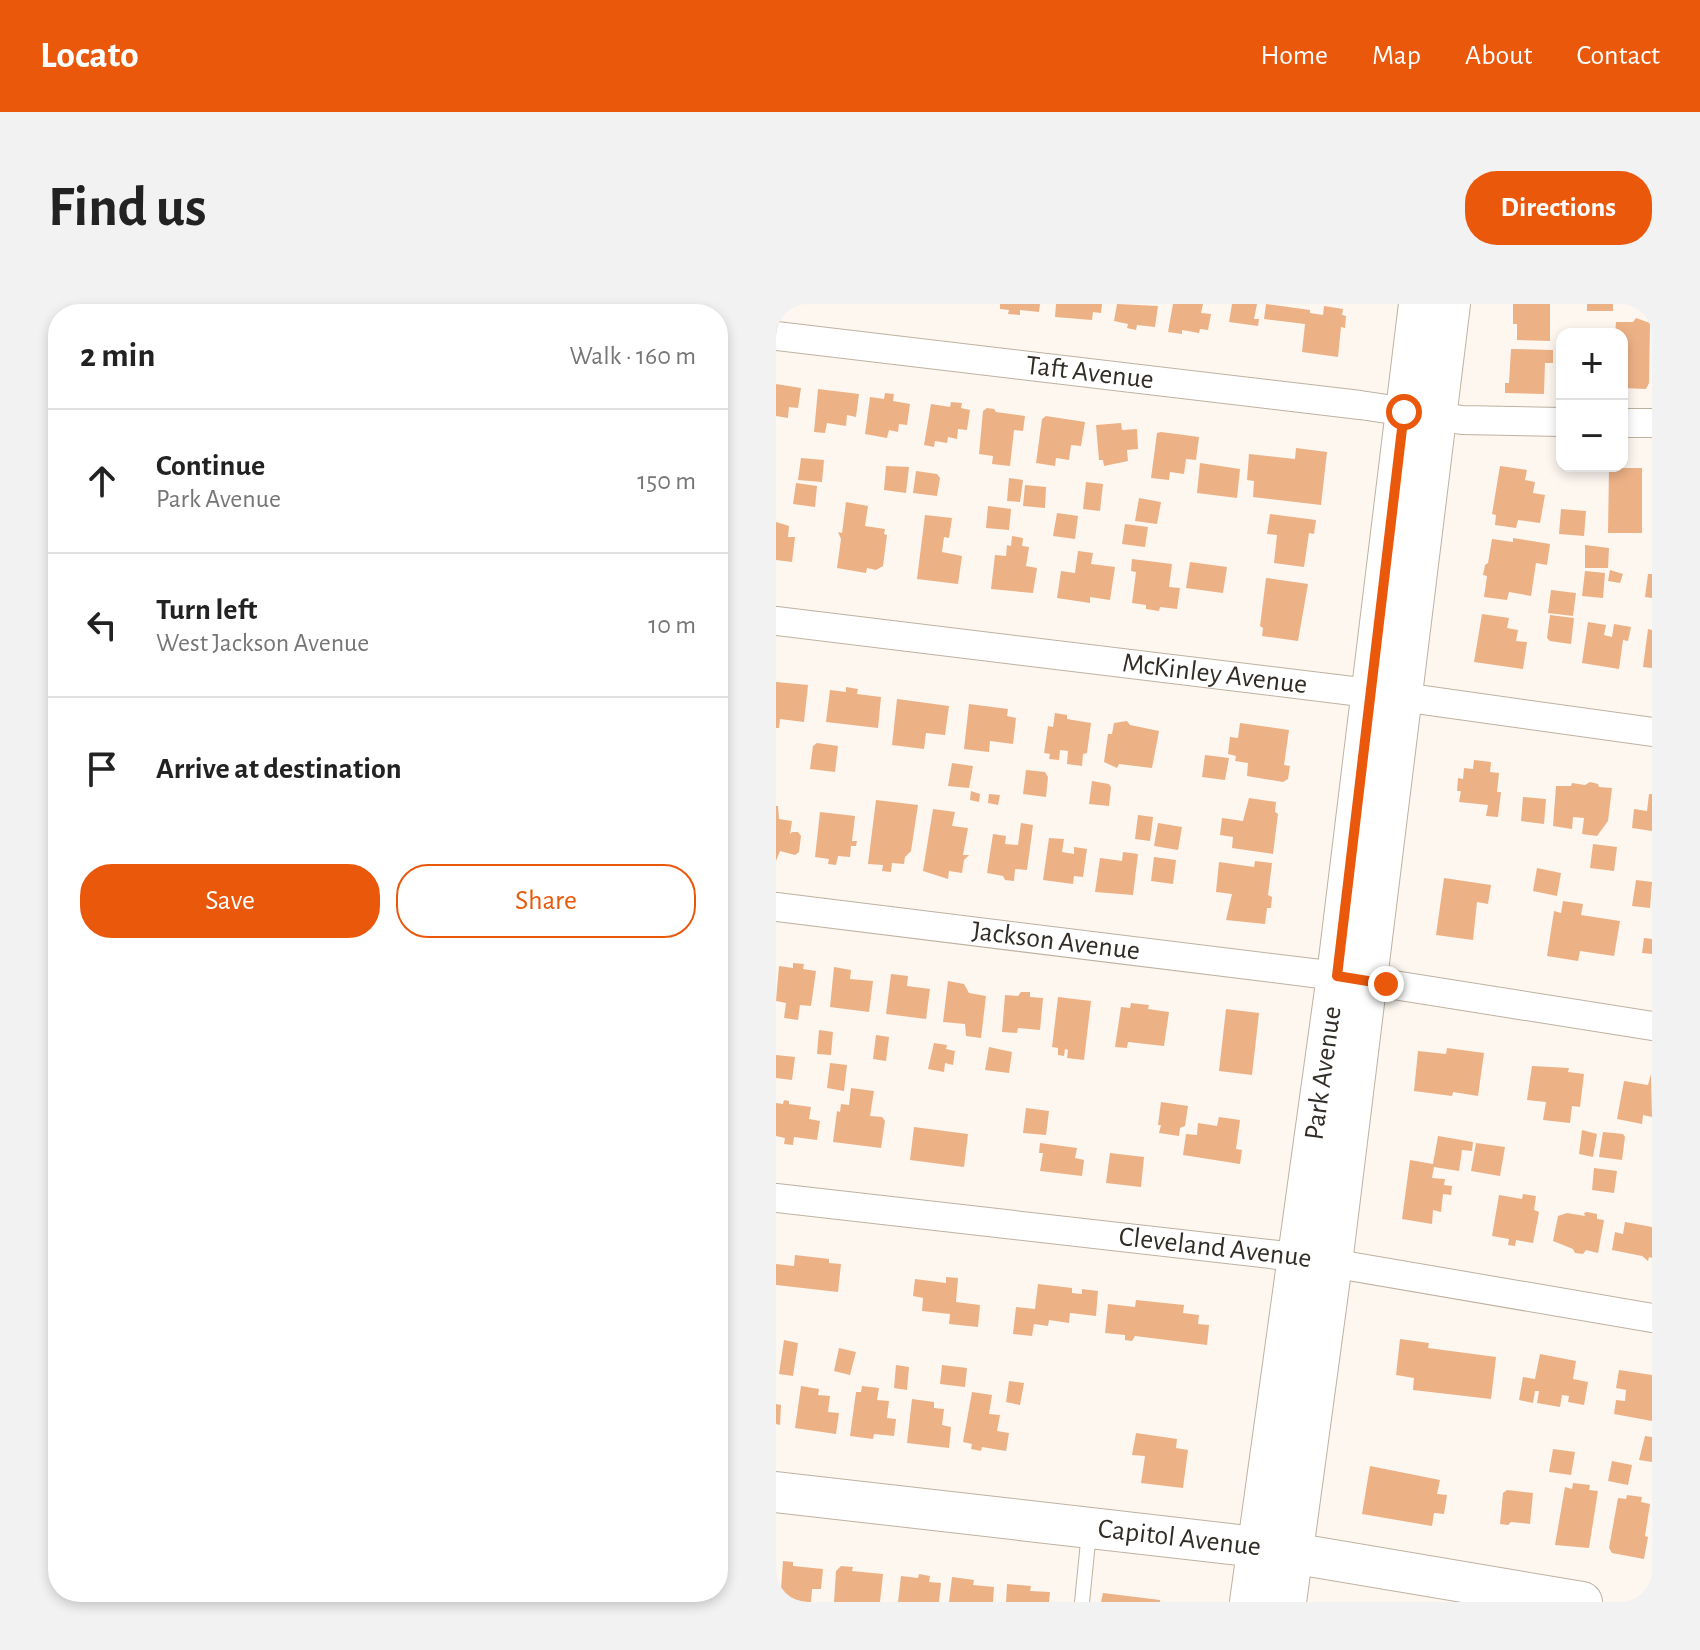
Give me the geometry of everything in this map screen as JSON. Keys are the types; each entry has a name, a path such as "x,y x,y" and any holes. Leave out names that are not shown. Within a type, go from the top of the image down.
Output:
{"main road":[{"name":"Park Avenue","path":"1250,1602 1274,1549 1351,978 1420,414 1419,304"},
{"name":"Park Avenue","path":"1420,414 1450,304"},
{"name":"Capitol Avenue","path":"776,1492 1274,1549 1582,1602"},
{"name":"Park Avenue","path":"1274,1549 1286,1602"}],"street":[{"name":"Taft Avenue","path":"776,336 1360,405 1462,420 1556,422"},
{"path":"1628,423 1652,423"},
{"name":"McKinley Avenue","path":"776,621 1386,695 1652,732"},
{"name":"Jackson Avenue","path":"776,907 1351,978 1652,1026"},
{"name":"Cleveland Avenue","path":"776,1198 1314,1260 1652,1318"}],"lane":[{"path":"1082,1602 1089,1527"}],"building":[{"path":"1000,304 1040,304 1039,312 1020,310 1020,315 1008,314 1009,310 1000,309"},
{"path":"1056,304 1102,304 1101,313 1093,312 1092,320 1055,317"},
{"path":"1117,304 1158,306 1155,327 1137,325 1136,330 1127,328 1128,324 1114,321"},
{"path":"1173,304 1203,304 1201,313 1211,314 1208,330 1200,329 1199,333 1182,330 1182,334 1168,332"},
{"path":"1232,304 1257,304 1254,319 1259,319 1258,326 1229,322"},
{"path":"1266,304 1310,310 1310,313 1323,315 1324,306 1343,309 1345,328 1341,327 1338,357 1302,352 1305,324 1264,319"},
{"path":"1513,304 1550,304 1550,341 1517,340"},
{"path":"1587,304 1613,304 1613,311 1587,311"},
{"path":"1636,318 1650,323 1649,383 1646,389 1628,388 1628,328 1616,328 1616,322 1633,322"},
{"path":"1511,349 1553,350 1553,363 1545,363 1544,394 1505,393 1505,383 1509,383"},
{"path":"776,384 801,388 798,408 789,407 788,418 776,416"},
{"path":"818,389 859,394 856,417 847,415 846,426 827,423 825,433 814,432"},
{"path":"885,393 894,394 893,401 910,404 907,425 899,424 898,432 889,430 887,438 865,434 870,397 884,399"},
{"path":"951,402 962,403 961,408 970,410 967,430 958,429 957,439 948,437 947,443 935,441 934,447 924,445 931,404 950,407"},
{"path":"987,408 1025,416 1023,431 1014,430 1010,466 992,464 993,456 979,454 983,411"},
{"path":"1046,416 1085,422 1081,446 1071,445 1069,460 1056,458 1055,466 1036,463 1042,419"},
{"path":"1121,423 1122,430 1137,429 1138,449 1127,450 1128,461 1104,466 1103,460 1099,460 1096,425"},
{"path":"1157,433 1199,437 1196,460 1186,459 1184,474 1170,472 1169,480 1151,478"},
{"path":"1296,448 1327,452 1321,505 1253,497 1254,481 1247,480 1249,454 1295,459"},
{"path":"801,458 824,460 822,482 798,480"},
{"path":"1200,463 1240,469 1237,498 1197,493"},
{"path":"886,466 909,467 906,493 884,490"},
{"path":"1500,466 1527,470 1525,480 1535,482 1533,493 1545,495 1540,523 1518,520 1516,528 1495,525 1496,515 1492,514"},
{"path":"1642,468 1642,533 1608,533 1609,472"},
{"path":"916,471 937,474 940,478 937,496 913,493"},
{"path":"1009,478 1023,480 1020,502 1007,501"},
{"path":"1086,482 1103,484 1100,511 1083,509"},
{"path":"796,483 817,486 815,507 793,504"},
{"path":"1025,485 1046,487 1045,508 1023,506"},
{"path":"1139,498 1161,502 1157,524 1135,521"},
{"path":"846,502 868,506 865,526 885,529 883,566 876,570 867,568 866,573 837,568 841,539 838,532 842,533"},
{"path":"988,506 1011,509 1009,530 986,528"},
{"path":"1561,509 1586,511 1584,536 1559,534"},
{"path":"1057,513 1078,516 1075,539 1053,536"},
{"path":"1270,514 1316,520 1314,534 1309,533 1304,567 1274,563 1277,535 1267,534"},
{"path":"925,515 952,518 949,538 944,537 942,552 962,556 958,584 917,579"},
{"path":"776,522 789,526 788,537 795,537 792,562 776,560"},
{"path":"1125,524 1148,527 1145,547 1122,544"},
{"path":"1012,536 1023,538 1022,546 1029,547 1026,566 1037,568 1033,593 991,589 995,555 1006,556"},
{"path":"1513,538 1550,544 1547,565 1536,563 1531,596 1509,592 1507,600 1484,597 1487,576 1483,575 1492,539 1513,542"},
{"path":"1585,545 1609,548 1608,568 1585,568"},
{"path":"1078,551 1093,553 1091,564 1115,567 1110,600 1090,597 1090,603 1057,598 1061,571 1075,573"},
{"path":"1132,559 1172,564 1169,587 1180,588 1177,609 1160,607 1159,611 1132,603 1136,572 1131,571"},
{"path":"1190,562 1227,567 1223,593 1186,588"},
{"path":"1610,570 1623,574 1620,583 1608,581"},
{"path":"1585,571 1605,573 1603,598 1582,596"},
{"path":"1648,574 1652,574 1652,598 1645,597"},
{"path":"1266,578 1308,584 1298,641 1262,636 1263,628 1260,626"},
{"path":"1551,590 1576,593 1573,616 1548,613"},
{"path":"1482,614 1509,618 1507,628 1518,630 1516,641 1527,642 1523,669 1474,662"},
{"path":"1550,615 1574,618 1571,644 1547,638"},
{"path":"1588,622 1606,625 1604,635 1612,637 1614,624 1631,627 1628,641 1623,640 1619,669 1582,663"},
{"path":"1648,629 1652,630 1652,668 1643,667"},
{"path":"776,682 808,685 804,722 780,719 779,728 776,728"},
{"path":"846,687 858,689 857,694 881,697 878,728 826,722 830,690 846,692"},
{"path":"897,699 949,706 945,735 926,733 924,749 892,745"},
{"path":"969,704 1008,709 1007,716 1016,718 1013,744 990,741 989,752 964,749"},
{"path":"1055,713 1067,715 1067,719 1091,723 1082,766 1067,764 1068,751 1060,750 1059,760 1049,759 1050,754 1044,753 1048,726 1053,727"},
{"path":"1127,721 1130,725 1159,731 1152,768 1119,764 1117,768 1104,762 1108,734 1112,734 1114,723"},
{"path":"1240,723 1289,730 1284,765 1290,766 1288,779 1283,782 1247,776 1248,763 1235,761 1236,756 1228,754 1230,737 1238,738"},
{"path":"817,743 838,746 835,772 810,769 813,746"},
{"path":"1205,755 1229,758 1225,780 1202,777"},
{"path":"1474,760 1491,762 1490,772 1499,773 1497,792 1501,792 1498,817 1486,816 1488,805 1459,802 1461,791 1457,791 1458,778 1463,779 1464,768 1473,769"},
{"path":"952,763 973,766 969,788 948,786"},
{"path":"1026,770 1045,772 1048,777 1046,797 1023,794"},
{"path":"1092,781 1109,784 1109,806 1089,804"},
{"path":"1590,782 1599,787 1612,788 1608,821 1597,836 1582,834 1584,818 1573,817 1572,829 1553,826 1556,786"},
{"path":"971,791 980,794 979,802 970,800"},
{"path":"989,794 1000,795 998,805 988,803"},
{"path":"1649,794 1652,794 1652,831 1632,828 1634,809 1647,811"},
{"path":"1523,797 1546,799 1544,824 1521,821"},
{"path":"1249,798 1276,802 1275,812 1278,814 1273,854 1232,848 1233,837 1220,835 1222,818 1243,821"},
{"path":"876,800 918,805 911,851 905,857 904,864 892,863 891,872 882,871 883,865 868,864"},
{"path":"776,806 779,819 792,821 790,834 798,832 801,836 799,852 795,855 780,851 776,861"},
{"path":"933,809 955,812 952,826 968,828 963,855 969,855 964,860 962,873 949,871 948,879 923,871"},
{"path":"820,812 855,816 852,841 857,841 856,846 851,846 850,857 838,856 836,865 828,864 829,859 815,857"},
{"path":"1138,815 1153,817 1150,841 1135,839"},
{"path":"1021,823 1033,825 1027,870 1015,869 1014,881 987,873 993,834 1006,836 1005,844 1018,845"},
{"path":"1158,823 1182,827 1178,850 1154,846"},
{"path":"1049,838 1064,839 1062,852 1074,854 1074,847 1087,849 1083,877 1074,876 1073,884 1043,880"},
{"path":"1593,844 1617,847 1614,871 1590,868"},
{"path":"1123,852 1138,854 1133,895 1095,892 1100,858 1122,861"},
{"path":"1154,857 1176,860 1173,884 1151,881"},
{"path":"1255,861 1272,863 1268,895 1272,897 1271,908 1267,908 1265,924 1226,920 1232,894 1216,892 1219,862 1254,867"},
{"path":"1537,868 1561,873 1557,896 1533,891"},
{"path":"1444,878 1491,885 1488,904 1477,902 1473,940 1436,935"},
{"path":"1636,880 1652,882 1650,908 1632,906"},
{"path":"1563,901 1583,904 1581,915 1620,921 1614,956 1580,951 1578,961 1547,956 1554,911 1561,913"},
{"path":"1644,938 1652,939 1652,954 1642,953"},
{"path":"793,963 804,964 803,969 816,971 811,1006 800,1005 798,1020 784,1018 786,1003 776,1001 779,966 793,968"},
{"path":"834,967 851,970 850,979 873,981 869,1012 830,1007"},
{"path":"891,974 908,976 907,986 930,989 926,1019 886,1014"},
{"path":"948,981 964,984 969,993 986,996 981,1038 966,1036 965,1024 943,1022"},
{"path":"1021,992 1030,992 1030,997 1043,998 1040,1030 1018,1028 1017,1033 1002,1032 1005,995 1018,996"},
{"path":"1058,997 1091,1001 1084,1060 1067,1058 1068,1050 1065,1049 1064,1056 1058,1055 1058,1048 1052,1047"},
{"path":"1131,1003 1169,1012 1164,1046 1128,1042 1127,1048 1115,1047 1121,1007 1130,1008"},
{"path":"1226,1009 1259,1013 1252,1075 1219,1071"},
{"path":"819,1030 833,1032 831,1055 817,1054"},
{"path":"876,1035 889,1037 886,1061 873,1059"},
{"path":"934,1043 947,1045 946,1049 955,1051 953,1065 945,1063 944,1072 928,1069"},
{"path":"989,1047 1012,1052 1009,1073 985,1070"},
{"path":"1447,1048 1484,1053 1478,1096 1414,1091 1418,1051 1446,1054"},
{"path":"776,1055 795,1057 792,1080 776,1078"},
{"path":"830,1063 847,1065 844,1091 827,1088"},
{"path":"1532,1066 1569,1068 1568,1072 1584,1074 1580,1107 1572,1106 1570,1123 1543,1120 1546,1102 1527,1100"},
{"path":"1651,1074 1652,1117 1643,1115 1642,1124 1617,1119 1624,1081 1648,1085"},
{"path":"851,1088 874,1091 870,1116 882,1117 885,1121 881,1148 833,1142 837,1111 840,1112 841,1104 849,1105"},
{"path":"784,1100 789,1104 811,1107 809,1119 820,1121 817,1140 794,1137 793,1145 784,1144 785,1138 776,1136 776,1103 783,1104"},
{"path":"1161,1102 1188,1106 1185,1126 1180,1128 1179,1136 1159,1133"},
{"path":"1026,1108 1049,1111 1046,1135 1023,1133"},
{"path":"1219,1117 1240,1120 1236,1149 1242,1150 1240,1164 1183,1155 1186,1134 1197,1135 1198,1123 1217,1126"},
{"path":"914,1127 968,1134 964,1167 910,1160"},
{"path":"1582,1130 1597,1134 1593,1157 1579,1154"},
{"path":"1603,1132 1623,1134 1622,1160 1599,1157"},
{"path":"1438,1136 1473,1142 1472,1151 1462,1150 1459,1171 1434,1167 1432,1178 1445,1179 1444,1185 1452,1186 1451,1195 1443,1194 1441,1212 1433,1210 1432,1224 1402,1219 1410,1160 1433,1164"},
{"path":"1040,1143 1077,1148 1075,1158 1084,1160 1082,1176 1040,1171 1043,1153 1039,1153"},
{"path":"1476,1143 1505,1147 1500,1176 1471,1171"},
{"path":"1110,1153 1144,1157 1141,1187 1106,1183"},
{"path":"1594,1168 1617,1171 1614,1193 1592,1190"},
{"path":"1523,1194 1536,1196 1534,1210 1539,1212 1533,1243 1516,1240 1515,1246 1508,1245 1509,1239 1492,1236 1499,1195 1522,1199"},
{"path":"1587,1212 1597,1214 1597,1219 1604,1220 1598,1253 1586,1250 1583,1254 1575,1253 1573,1249 1553,1241 1558,1216 1567,1213 1585,1216"},
{"path":"1625,1222 1652,1227 1652,1258 1649,1257 1648,1261 1642,1256 1612,1250 1615,1232 1623,1234"},
{"path":"795,1255 829,1259 829,1263 841,1264 838,1292 776,1285 776,1264 794,1266"},
{"path":"946,1277 958,1278 956,1302 980,1305 978,1327 949,1324 950,1314 922,1311 923,1298 913,1296 915,1279 946,1283"},
{"path":"1038,1284 1072,1288 1072,1293 1082,1294 1082,1289 1098,1291 1096,1316 1070,1313 1069,1323 1049,1320 1048,1326 1034,1324 1032,1336 1013,1334 1016,1307 1035,1309"},
{"path":"1136,1300 1184,1305 1183,1313 1199,1315 1198,1324 1209,1325 1207,1345 1135,1336 1132,1341 1125,1340 1125,1335 1105,1333 1108,1304 1135,1307"},
{"path":"1400,1339 1429,1343 1428,1348 1496,1357 1491,1399 1413,1390 1414,1378 1396,1375"},
{"path":"784,1340 798,1343 793,1376 779,1374"},
{"path":"839,1348 856,1352 850,1375 834,1371"},
{"path":"1540,1354 1576,1361 1573,1379 1588,1382 1584,1405 1568,1402 1569,1396 1562,1395 1560,1407 1537,1403 1539,1391 1535,1391 1533,1403 1519,1400 1523,1377 1535,1379"},
{"path":"896,1365 909,1367 907,1390 894,1388"},
{"path":"942,1365 967,1368 965,1387 940,1384"},
{"path":"1619,1370 1652,1375 1652,1421 1614,1414 1616,1400 1625,1401 1626,1390 1616,1388"},
{"path":"1009,1381 1024,1383 1020,1405 1006,1402"},
{"path":"801,1386 819,1389 818,1395 830,1396 828,1412 839,1413 836,1434 795,1428"},
{"path":"862,1386 879,1388 877,1400 889,1401 887,1418 896,1419 894,1436 874,1434 873,1439 850,1436 856,1392 861,1392"},
{"path":"972,1392 992,1395 989,1414 1000,1415 997,1431 1009,1433 1006,1451 982,1447 981,1451 971,1449 972,1444 963,1442"},
{"path":"912,1399 934,1402 934,1408 944,1409 942,1425 951,1427 949,1448 907,1443"},
{"path":"776,1404 781,1405 780,1425 776,1424"},
{"path":"1136,1433 1177,1439 1176,1448 1188,1450 1183,1488 1141,1483 1145,1456 1132,1455"},
{"path":"1645,1436 1652,1437 1652,1462 1639,1460"},
{"path":"1553,1449 1575,1452 1571,1475 1549,1472"},
{"path":"1612,1461 1632,1465 1628,1485 1608,1481"},
{"path":"1370,1466 1440,1480 1437,1494 1447,1495 1444,1514 1434,1513 1432,1526 1362,1514"},
{"path":"1573,1483 1590,1485 1589,1490 1598,1491 1589,1548 1555,1545 1565,1487 1572,1489"},
{"path":"1507,1490 1533,1493 1530,1524 1500,1524 1503,1493"},
{"path":"1627,1495 1642,1497 1641,1502 1650,1504 1644,1559 1612,1553 1609,1548 1618,1498 1626,1499"},
{"path":"783,1561 793,1562 793,1566 823,1569 821,1589 812,1589 811,1602 780,1602"},
{"path":"841,1566 853,1567 852,1571 883,1574 880,1602 834,1602 836,1571"},
{"path":"919,1574 930,1576 929,1582 941,1583 939,1602 898,1602 901,1576 918,1578"},
{"path":"952,1577 974,1580 973,1585 994,1587 993,1602 949,1602"},
{"path":"1007,1584 1031,1586 1030,1591 1050,1592 1049,1602 1006,1602"},
{"path":"1103,1593 1160,1600 1160,1602 1101,1602"}],"route":[{"path":"1386,984 1337,976 1404,412"}]}
